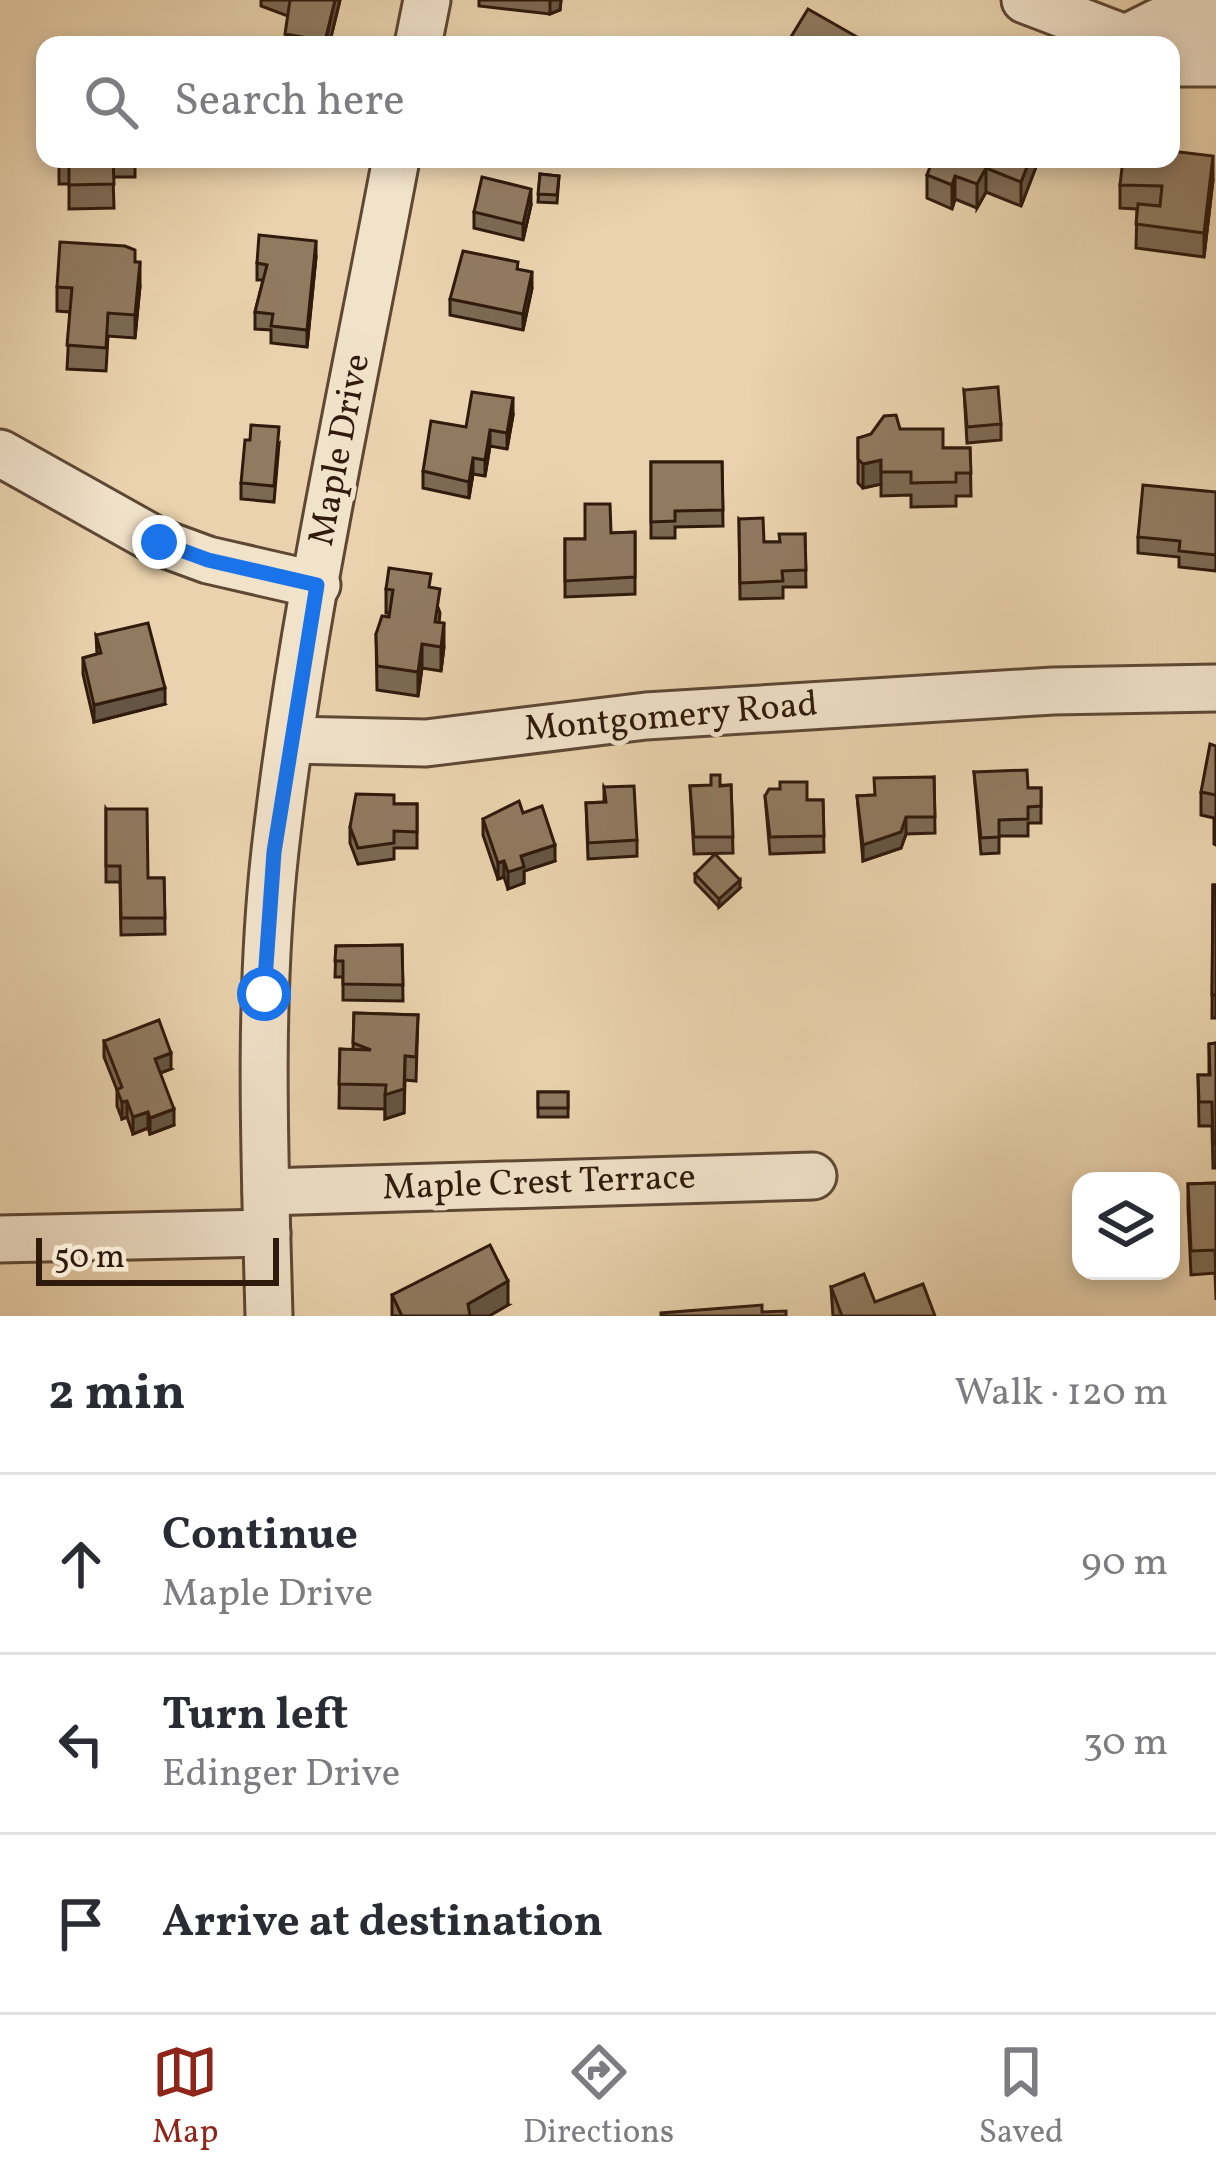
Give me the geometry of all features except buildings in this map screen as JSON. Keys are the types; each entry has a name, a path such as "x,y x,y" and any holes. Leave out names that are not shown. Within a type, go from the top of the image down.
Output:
{"street":[{"path":"420,36 427,0"},
{"path":"1025,0 1121,36"},
{"path":"1143,36 1158,22 1216,20"},
{"path":"1180,63 1216,63"},
{"name":"Maple Drive","path":"269,1316 264,994 274,852 317,585 394,168"},
{"path":"0,453 159,542 208,560 317,585"},
{"name":"Montgomery Road","path":"290,740 426,742 646,716 1052,691 1216,688"},
{"name":"Maple Crest Terrace","path":"0,1239 266,1213 812,1176"}],"route":[{"path":"159,542 208,560 317,585 274,852 264,994"}]}
